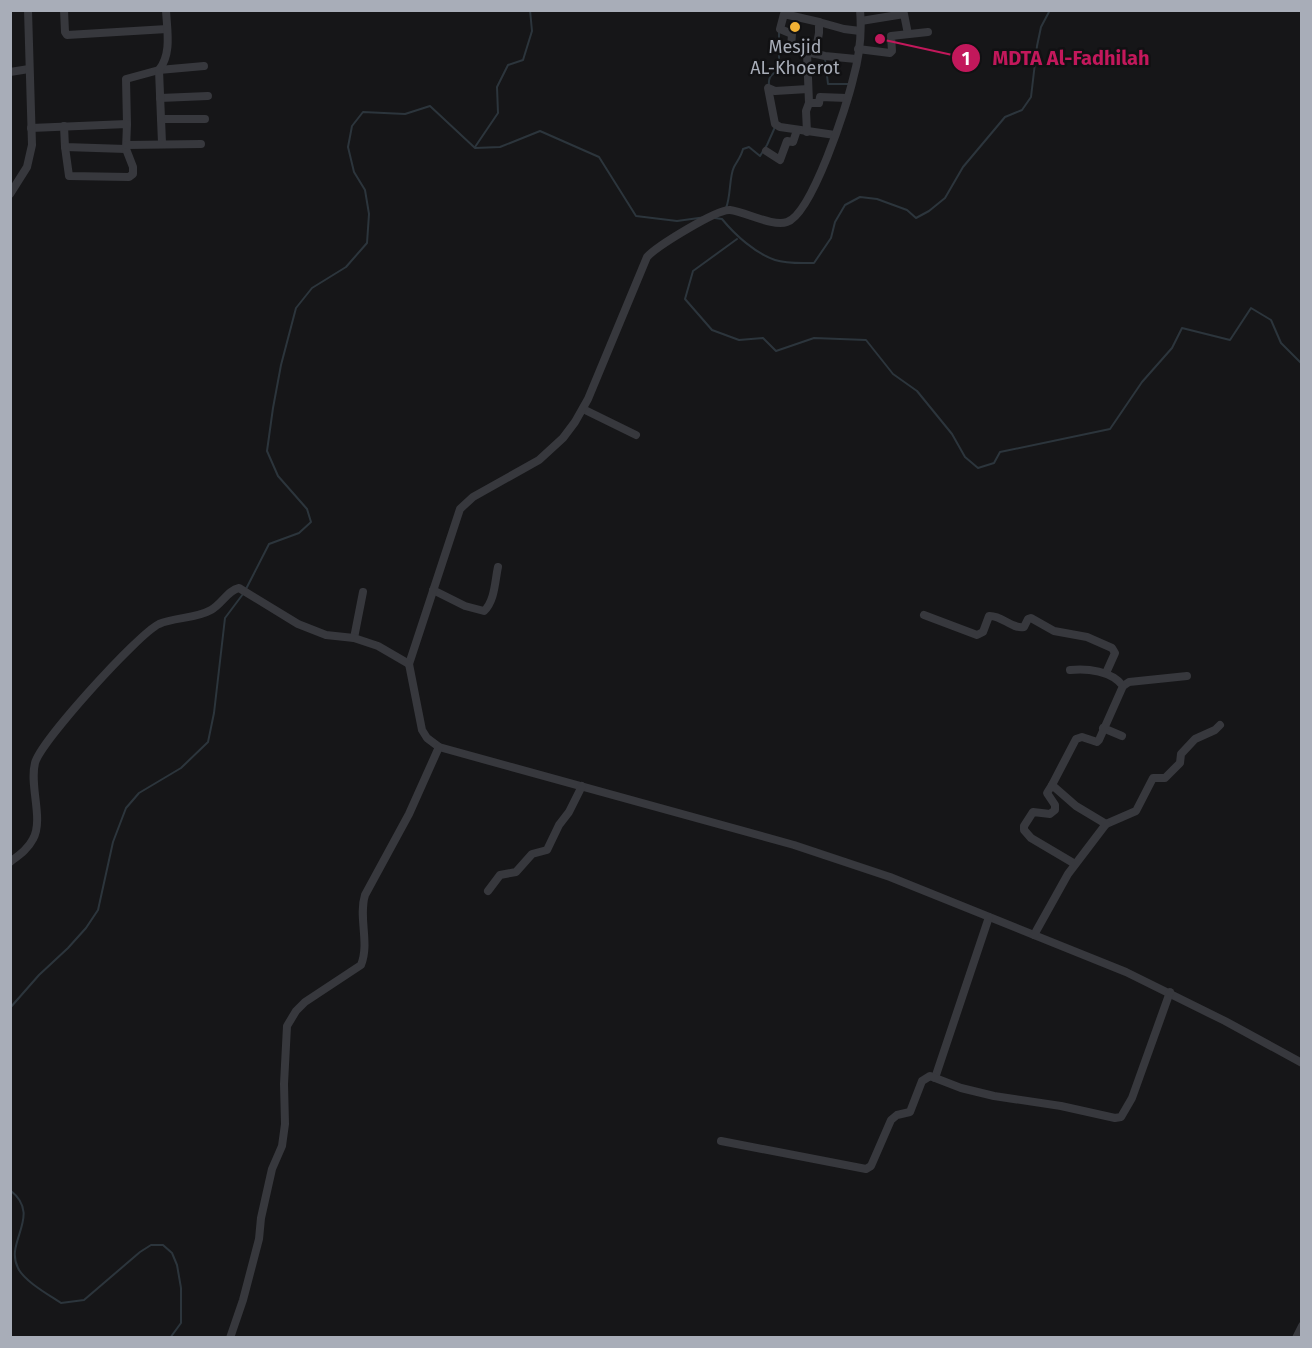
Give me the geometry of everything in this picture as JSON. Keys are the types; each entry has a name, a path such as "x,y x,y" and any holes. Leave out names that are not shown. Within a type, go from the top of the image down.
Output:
{"street":[{"path":"10,194 27,167 32,145 27,10"},
{"path":"64,10 67,35 167,29"},
{"path":"162,144 159,70 167,57 166,10"},
{"path":"860,10 861,21 854,78 822,173 797,215 791,220 776,223 727,210 709,217 657,248 647,257 583,409 563,438 539,460 473,497 460,509 409,664 422,730 427,738 439,747 794,845 890,877 1126,972 1302,1063"},
{"path":"856,59 791,48 792,34 780,30 784,12 814,17 844,29 860,31"},
{"path":"861,21 904,14 908,34"},
{"path":"807,132 806,111 809,103 811,53 819,33 814,17"},
{"path":"858,49 890,53 892,51 891,36 928,32"},
{"path":"64,126 70,176 132,177 133,167 126,147 125,80 159,70 204,66"},
{"path":"10,72 29,69"},
{"path":"808,89 774,91 768,88 775,124 807,132 833,135"},
{"path":"160,98 208,96"},
{"path":"809,103 819,103 820,97 847,98"},
{"path":"161,120 205,119"},
{"path":"31,128 127,124"},
{"path":"766,151 780,160 787,141 793,142 797,130"},
{"path":"65,147 201,144"},
{"path":"583,409 636,435"},
{"path":"433,590 465,606 487,609 498,567"},
{"path":"10,861 25,850 34,839 36,829 33,777 35,762 52,734 153,627 202,614 213,609 233,589 241,588 298,624 326,635 354,638 378,646 409,664"},
{"path":"354,638 363,592"},
{"path":"924,615 977,635 983,632 989,616 996,616 1020,628 1024,627 1031,618 1054,631 1088,636 1112,648 1115,653 1106,673"},
{"path":"1070,670 1106,673 1114,676 1123,686"},
{"path":"1075,864 1031,838 1024,831 1024,826 1033,812 1050,814 1055,810 1055,805 1047,793 1075,740 1082,737 1098,741 1123,686 1129,682 1187,676"},
{"path":"1034,935 1068,874 1106,824 1136,811 1153,778 1166,777 1180,763 1181,754 1195,739 1215,730 1220,725"},
{"path":"1103,728 1122,736"},
{"path":"230,1338 259,1239 261,1218 272,1169 282,1146 285,1124 284,1084 288,1026 296,1011 305,1002 362,962 362,911 365,895 409,814 439,747"},
{"path":"1052,784 1076,806 1106,824"},
{"path":"488,891 500,875 516,872 532,854 547,850 582,786"},
{"path":"934,1078 989,917"},
{"path":"721,1141 866,1169 871,1166 893,1117 910,1112 922,1081 928,1076 961,1088 994,1096 1061,1106 1115,1118 1121,1117 1132,1098 1170,993"},
{"path":"1296,1338 1302,1326"}],"waterway":[{"path":"475,147 498,113 497,87 508,65 523,60 532,31 530,10"},
{"path":"715,218 722,219 746,243 768,257 784,262 814,263 831,238 835,222 845,205 860,197 877,199 907,210 916,218 929,211 945,198 963,167 1005,117 1022,110 1031,97 1041,27 1050,10"},
{"path":"769,85 771,76 779,70 779,30"},
{"path":"825,59 828,84 850,84"},
{"path":"246,589 269,544 299,533 311,522 307,509 278,476 267,451 281,365 296,308 312,288 346,267 367,243 369,214 365,190 354,172 348,147 352,126 363,112 405,114 430,106 475,148 500,147 540,131 599,157 636,216 677,221 706,217"},
{"path":"726,208 732,171 743,149 749,147 760,156 775,127"},
{"path":"737,239 693,271 685,299 712,330 739,340 763,338 776,351 814,338 866,340 893,374 917,391 952,434 965,457 978,468 994,463 1000,452 1110,429 1142,382 1172,348 1182,328 1230,340 1251,308 1271,320 1281,343 1302,364"},
{"path":"10,1008 86,928 98,910 113,842 126,808 139,793 181,768 208,742 214,713 225,618 243,594"},
{"path":"10,1190 23,1209 23,1219 15,1248 18,1268 31,1283 61,1303 84,1300 151,1245 163,1245 172,1253 177,1265 181,1288 181,1323 170,1338"}],"place":[{"name":"Mesjid AL-Khoerot","path":"795,27"},
{"name":"MDTA Al-Fadhilah","path":"880,39"}]}
